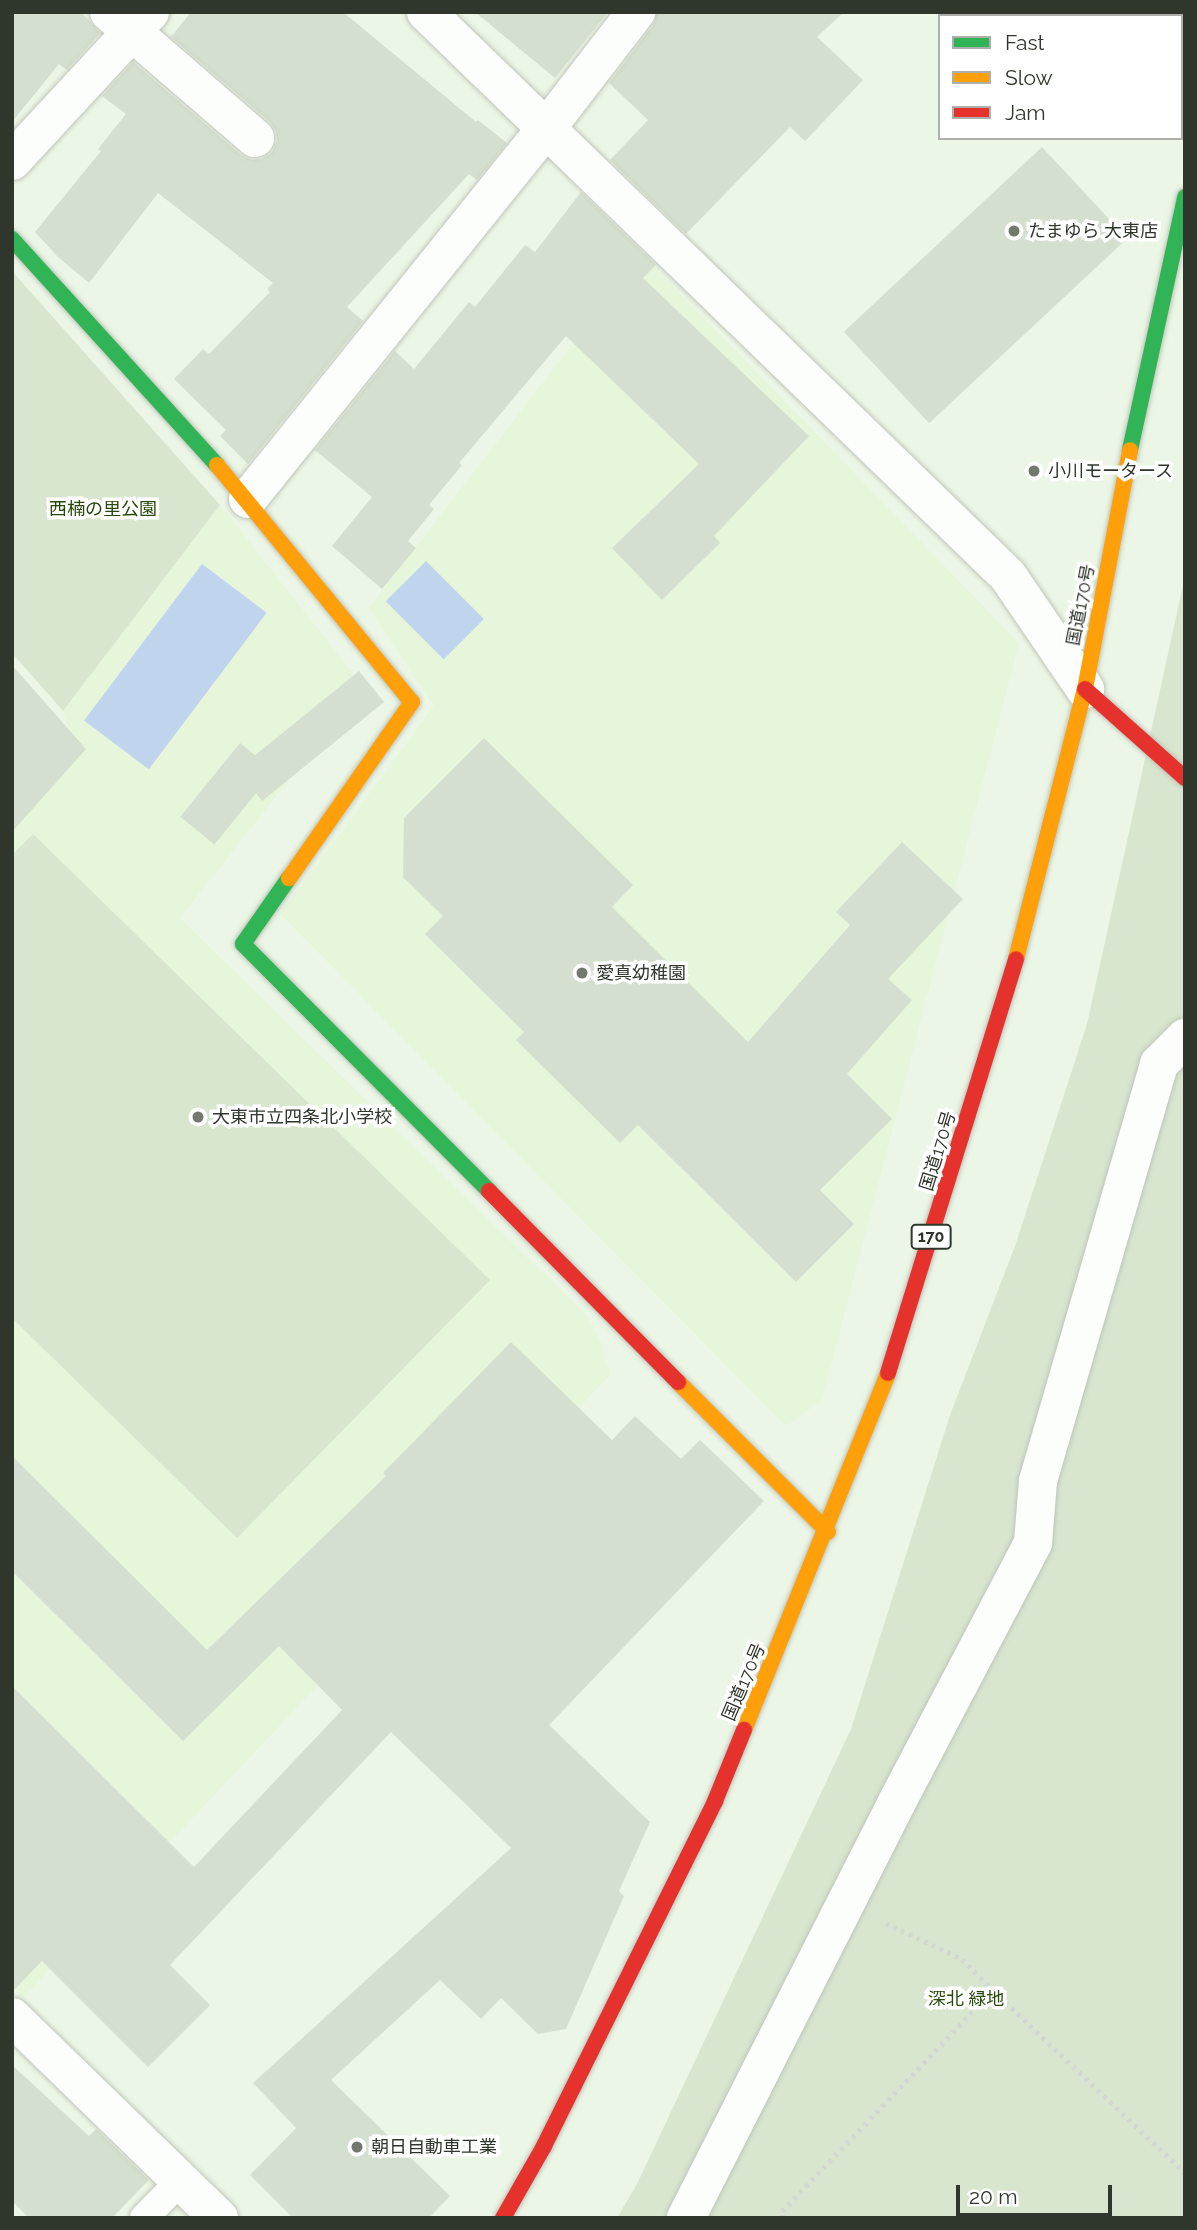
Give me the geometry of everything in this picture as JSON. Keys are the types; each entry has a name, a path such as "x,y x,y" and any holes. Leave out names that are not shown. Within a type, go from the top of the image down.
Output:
{"main road":[{"name":"国道170号","path":"503,2218 544,2146 715,1801 828,1532 879,1402 1004,1003 1085,689 1136,421 1185,197"},
{"path":"12,239 248,499 412,702 243,944 828,1532"},
{"path":"1085,689 1185,778"}],"street":[{"path":"426,12 1008,576 1085,689"},
{"path":"248,499 546,129 636,12"},
{"path":"12,161 131,19 255,138"},
{"path":"686,2218 891,1814 1033,1543 1038,1481 1159,1063 1185,1038"},
{"path":"16,2029 48,2048 219,2218"}],"lane":[{"path":"144,2218 181,2180"}],"path":[{"path":"880,1920 962,1959 1185,2173"},
{"path":"783,2218 782,2211 993,1990"}],"shaded area":[{"path":"642,254 1019,643 822,1400 786,1426 280,914 434,706 369,608"},
{"name":"大東市立四条北小学校","path":"220,505 363,686 180,918 587,1316 602,1344 610,1375 24,1997 12,1985 12,802 71,739 63,711"}],"green space":[{"name":"西楠の里公園","path":"12,271 220,505 63,711 12,653"},
{"name":"深北 緑地","path":"1185,576 1185,2218 617,2218 637,2184 851,1729 950,1415 1015,1246 1087,1024"},
{"path":"33,834 490,1280 237,1538 12,1318 12,855"}],"water":[{"path":"426,561 484,619 444,659 386,601"},
{"path":"202,564 267,613 149,769 84,721"}],"building":[{"path":"12,12 81,12 100,33 67,70 59,64 12,122"},
{"path":"191,12 343,12 476,122 478,120 507,143 477,180 469,174 347,307 363,321 248,464 220,436 226,430 174,379 203,349 209,354 270,292 267,289 273,283 158,193 89,283 58,257 35,232 101,151 98,149 126,114 102,96 133,62 241,155 252,160 262,159 272,152 277,141 276,131 269,121 171,37"},
{"path":"475,12 608,12 555,78"},
{"path":"657,12 844,12 817,37 863,80 805,141 790,127 686,234 610,160 648,120 609,83 653,25"},
{"path":"1042,147 1127,238 929,423 844,332"},
{"path":"581,192 656,265 643,278 809,436 714,536 720,543 662,600 612,548 699,464 566,336 459,463 462,465 429,505 434,509 408,541 416,548 382,589 332,546 372,497 315,450 395,351 414,369 469,302 475,307 525,245 535,252"},
{"path":"12,665 86,749 12,832"},
{"path":"359,671 384,702 262,801 237,770"},
{"path":"484,738 633,885 612,907 748,1042 850,925 836,912 902,842 963,899 888,979 912,1000 847,1074 892,1119 820,1190 854,1224 796,1282 638,1125 620,1143 516,1040 524,1032 425,934 443,916 403,877 404,818"},
{"path":"240,743 274,771 214,845 180,817"},
{"path":"511,1342 612,1440 635,1416 681,1459 700,1440 764,1501 549,1725 650,1822 619,1891 624,1896 566,2029 538,2034 501,1998 481,2019 440,1980 331,2080 450,2196 429,2218 293,2218 250,2175 296,2128 253,2083 511,1848 391,1732 170,1965 210,2005 148,2067 42,1961 12,1992 12,1686 194,1867 342,1710 279,1646 183,1741 12,1571 12,1456 207,1650 386,1476 383,1473"},
{"path":"12,2065 89,2136 96,2129 149,2180 112,2218 29,2218 12,2201"}],"traffic: fast":[{"path":"1130,450 1185,197"},
{"path":"12,239 217,465"},
{"path":"289,878 243,944 489,1191"}],"traffic: slow":[{"path":"1016,959 1085,689 1130,450"},
{"path":"217,465 412,702 289,878"},
{"path":"744,1730 888,1373"},
{"path":"678,1382 828,1532"}],"traffic: jam":[{"path":"1085,689 1185,778"},
{"path":"888,1373 1016,959"},
{"path":"489,1191 678,1382"},
{"path":"503,2218 544,2146 715,1801 744,1730"}],"place":[{"name":"たまゆら 大東店","path":"1014,231"},
{"name":"小川モータース","path":"1034,471"},
{"name":"愛真幼稚園","path":"582,973"},
{"name":"大東市立四条北小学校","path":"198,1117"},
{"name":"朝日自動車工業","path":"357,2147"}]}
